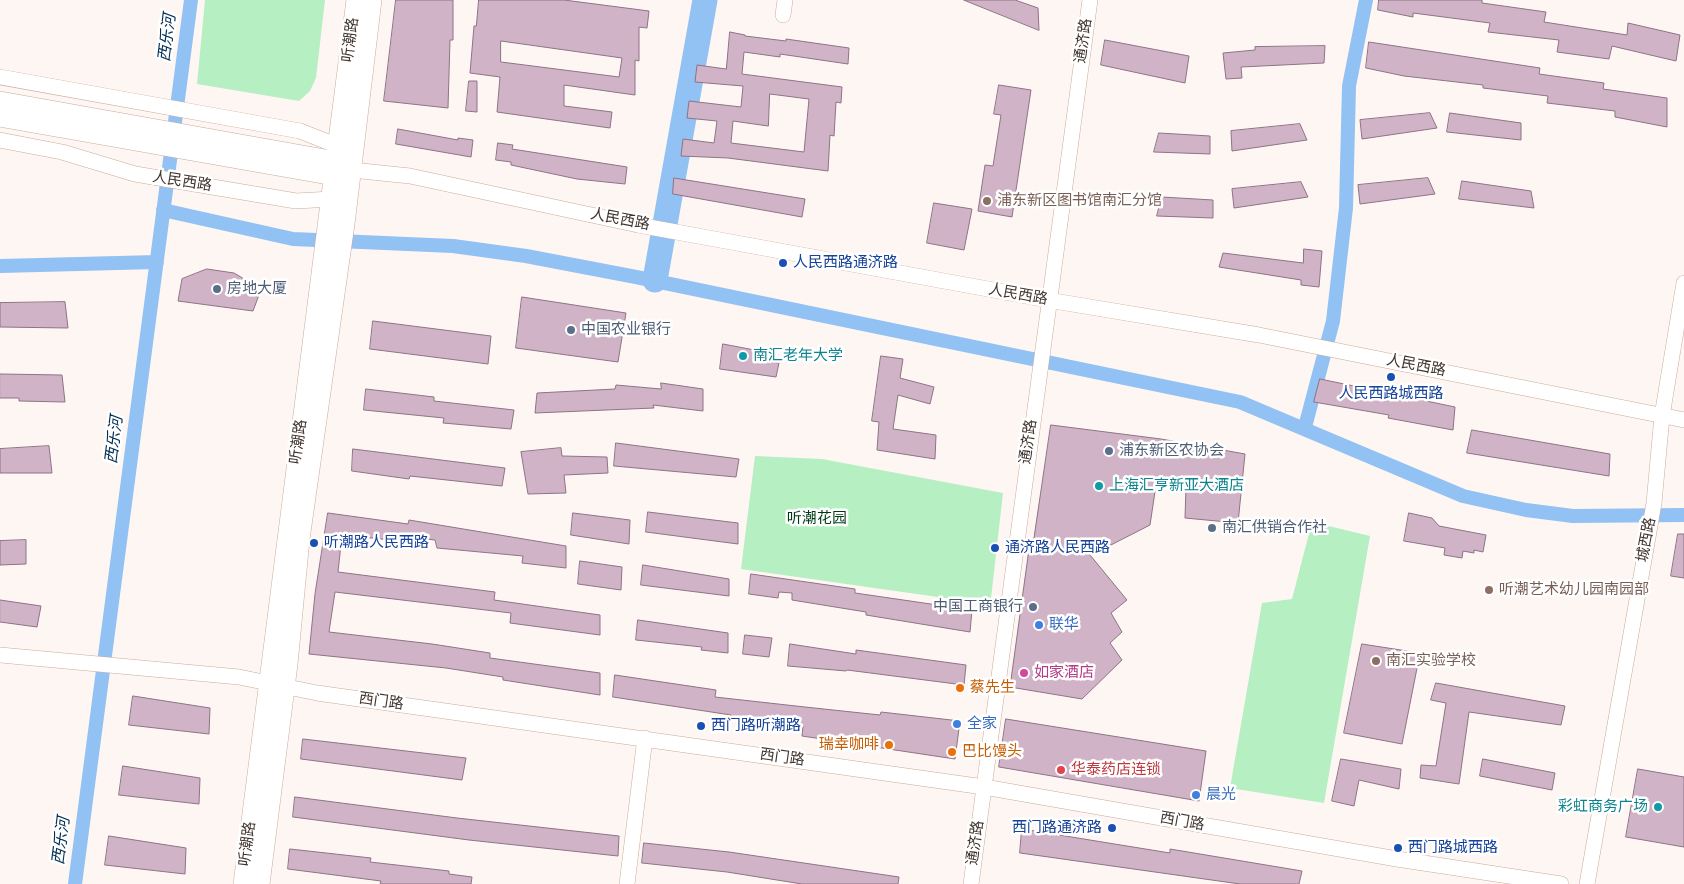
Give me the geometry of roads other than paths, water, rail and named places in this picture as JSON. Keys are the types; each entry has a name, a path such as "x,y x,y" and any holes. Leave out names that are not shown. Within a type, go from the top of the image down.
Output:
{"main road":[{"name":"听潮路","path":"243,884 277,685 332,258 356,0"},
{"name":"听潮路","path":"335,232 332,199 372,0"},
{"name":"人民西路","path":"0,101 142,134 203,145 340,163"},
{"name":"人民西路","path":"0,117 142,134"},
{"name":"听潮路","path":"260,884 277,685"}],"street":[{"name":"通济路","path":"971,884 1048,300 1090,0"},
{"name":"人民西路","path":"0,78 300,131 340,163 639,225 1048,300 1279,339 1684,420"},
{"name":"人民西路","path":"0,140 62,152 134,174 296,201 332,199"},
{"name":"城西路","path":"1586,884 1654,504 1662,416 1684,283"},
{"name":"西门路","path":"0,655 72,660 239,677 277,685 984,787 1397,859 1561,884"},
{"path":"627,884 644,738"}],"waterway":[{"name":"西乐河","path":"75,884 191,0"},
{"path":"655,280 705,0"},
{"path":"1305,427 1333,321 1346,208 1349,86 1366,0"},
{"path":"163,210 293,239 453,246 526,256 636,277 1240,402 1463,496 1526,510 1573,516 1684,515"},
{"path":"0,266 157,262"}],"place":[{"name":"浦东新区图书馆南汇分馆","path":"987,201"},
{"name":"人民西路通济路","path":"783,263"},
{"name":"房地大厦","path":"217,289"},
{"name":"中国农业银行","path":"571,330"},
{"name":"南汇老年大学","path":"743,356"},
{"name":"人民西路城西路","path":"1391,377"},
{"name":"浦东新区农协会","path":"1109,451"},
{"name":"上海汇亨新亚大酒店","path":"1099,486"},
{"name":"南汇供销合作社","path":"1212,528"},
{"name":"听潮路人民西路","path":"314,543"},
{"name":"通济路人民西路","path":"995,548"},
{"name":"听潮艺术幼儿园南园部","path":"1489,590"},
{"name":"中国工商银行","path":"1033,607"},
{"name":"联华","path":"1039,625"},
{"name":"南汇实验学校","path":"1376,661"},
{"name":"如家酒店","path":"1024,673"},
{"name":"蔡先生","path":"960,688"},
{"name":"全家","path":"957,724"},
{"name":"西门路听潮路","path":"701,726"},
{"name":"瑞幸咖啡","path":"889,745"},
{"name":"巴比馒头","path":"952,752"},
{"name":"华泰药店连锁","path":"1061,770"},
{"name":"晨光","path":"1196,795"},
{"name":"彩虹商务广场","path":"1658,807"},
{"name":"西门路通济路","path":"1112,828"},
{"name":"西门路城西路","path":"1398,848"}],"park label":[{"name":"听潮花园","path":"817,519"}]}
